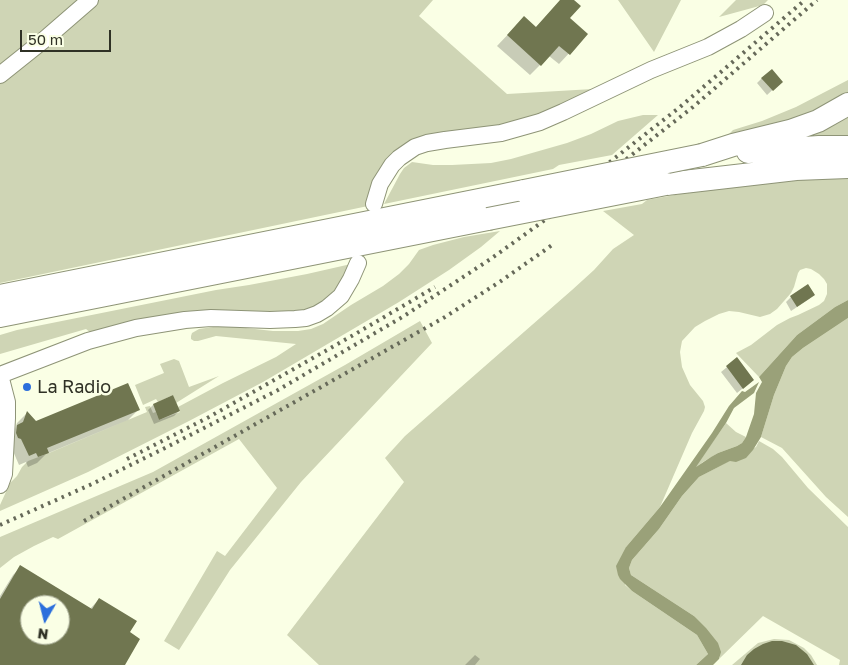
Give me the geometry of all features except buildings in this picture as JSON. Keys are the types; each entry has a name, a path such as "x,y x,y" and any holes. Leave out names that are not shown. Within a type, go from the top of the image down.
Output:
{"highway":[{"path":"0,296 702,155 790,131 818,121 848,104"},
{"path":"702,155 819,147 848,147"},
{"path":"0,316 666,184 796,169 848,167"},
{"path":"0,327 101,304 218,272"}],"street":[{"path":"0,75 90,0"},
{"path":"374,204 380,184 392,166 415,147 445,140 501,133 540,122 651,70 708,47 765,13"},
{"path":"0,485 4,474 4,419 7,402 0,375 88,341 136,328 211,318 295,320 317,314 341,296 358,262"}],"shaded area":[{"path":"0,0 433,0 419,16 507,94 593,89 538,117 512,124 416,140 368,206 0,283"},
{"path":"618,0 681,0 654,52"},
{"path":"736,0 768,0 763,5 719,17"},
{"path":"848,80 848,93 803,117 727,136 733,130 796,107"},
{"path":"848,110 848,135 807,136"},
{"path":"643,115 658,115 612,155 384,204 404,168 412,162 452,165 491,163 511,159 567,143 618,121"},
{"path":"848,178 848,300 835,307 797,335 759,377 736,353 751,345 777,325 824,301 827,294 827,284 819,274 811,269 800,270 791,293 770,314 760,317 729,311 719,314 695,327 682,341 680,352 682,367 690,385 703,401 705,407 660,507 626,547 625,585 697,635 708,654 696,665 319,665 287,635 404,482 385,458 405,436 572,290 613,249 634,235 603,211 642,204 647,200 702,190 802,180"},
{"path":"500,231 449,270 399,302 263,382 88,472 0,511 0,505 10,483 28,461 147,412 145,407 150,406 153,413 156,412 159,420 180,412 178,407 276,357 296,344 216,336 194,341 191,339 192,333 199,329 237,327 273,331 298,331 311,329 323,324 383,286 409,264 419,250 464,237"},
{"path":"351,264 342,288 315,310 91,333 86,329 0,354 0,335 17,330"},
{"path":"848,300 848,318 803,348 792,357 786,366 774,395 761,437 753,450 746,458 736,462 730,461 699,477 682,496 659,529 632,560 629,568 631,575 694,616 718,643 721,652 719,659 713,665 696,665 708,654 697,635 632,591 620,579 616,566 626,547 660,507 729,406 742,391 745,392 759,382 754,393 734,408 696,467 718,453 742,443 754,414 756,393 762,382 759,377 797,335 835,307"},
{"path":"848,318 848,517 826,497 782,448 761,437 774,395 786,366 792,357"},
{"path":"420,321 432,343 301,482 230,570 179,650 164,641 217,551 225,556 277,488 239,439 58,539 53,537 34,546 14,557 0,568 0,537 153,472"},
{"path":"174,359 179,361 189,387 219,376 176,403 173,395 158,402 156,399 143,405 135,385 164,373 160,364"},
{"path":"726,423 736,432 746,437 742,443 718,453 694,469"},
{"path":"759,441 782,457 808,488 848,527 848,665 839,665 840,660 763,616 719,659 720,657 694,616 631,575 629,568 632,560 659,529 682,496 699,477 756,447"},
{"path":"774,639 789,640 804,648 817,665 732,665 758,643"}],"railway":[{"path":"574,190 680,107 805,0"},
{"path":"0,525 92,484 278,390 404,316 492,258 588,189 693,107 817,0"},
{"path":"84,521 445,317 555,243"},
{"path":"127,459 209,417 435,287"}],"place":[{"name":"La Radio","path":"27,387"}]}
